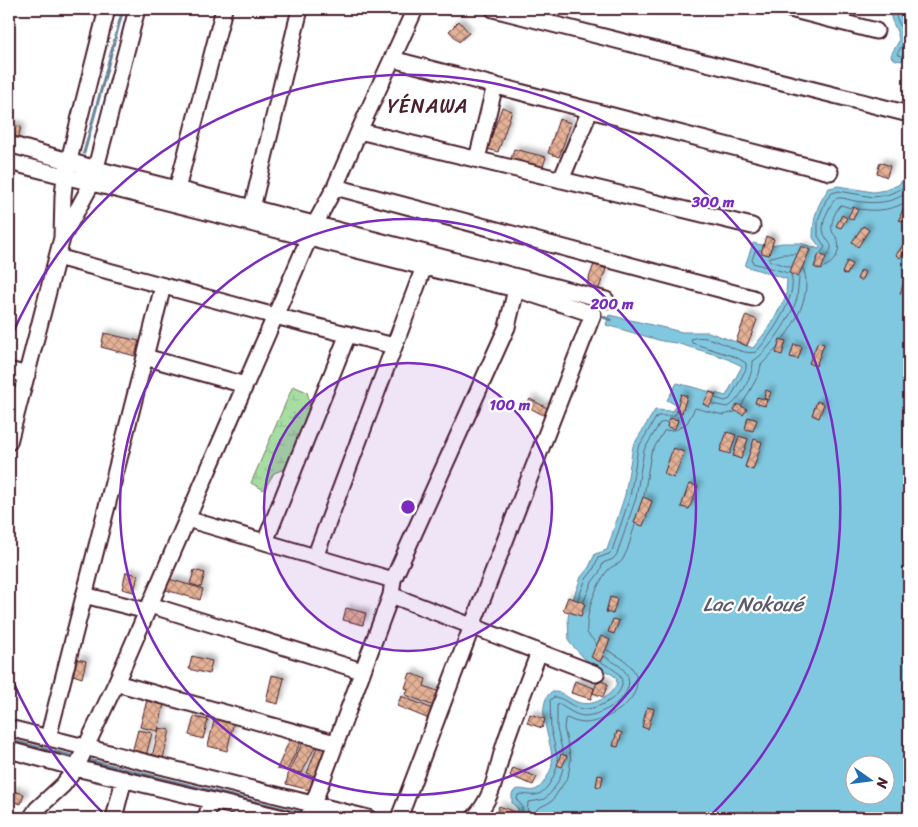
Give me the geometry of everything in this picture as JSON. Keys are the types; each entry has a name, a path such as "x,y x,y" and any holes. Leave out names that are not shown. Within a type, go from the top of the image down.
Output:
{"street":[{"path":"9,442 62,238 65,176 107,9"},
{"path":"62,238 83,202 94,176 137,9"},
{"path":"177,189 224,9"},
{"path":"252,208 300,9"},
{"path":"31,818 36,809 63,785 76,768 116,683 312,231 336,187 359,131 415,9"},
{"path":"492,9 909,114"},
{"path":"790,9 876,31"},
{"path":"392,59 830,172"},
{"path":"477,159 495,85"},
{"path":"560,180 590,110"},
{"path":"359,131 752,226"},
{"path":"9,144 69,160 94,176 518,283 593,314 399,818"},
{"path":"9,162 65,176 94,176 177,189 252,208 312,231 424,267 606,300"},
{"path":"336,187 753,298"},
{"path":"57,257 394,346"},
{"path":"315,557 424,267"},
{"path":"310,812 392,588 506,327 518,283"},
{"path":"48,738 163,286"},
{"path":"265,542 348,334"},
{"path":"145,358 245,385"},
{"path":"9,370 27,375"},
{"path":"187,519 315,557 392,588 472,626 596,674"},
{"path":"84,595 148,608 362,671"},
{"path":"474,818 482,810 492,792 506,742 539,652"},
{"path":"116,683 335,742"},
{"path":"9,728 85,747 310,812 368,818"},
{"path":"9,750 284,818"},
{"path":"114,818 124,779"},
{"path":"206,818 211,801"}],"green space":[{"path":"293,386 307,392 309,411 307,421 287,468 274,473 264,490 251,483"}],"water":[{"path":"890,9 909,9 909,53 902,61 891,57 899,41"},
{"name":"Lac Nokoué","path":"909,167 909,818 516,818 518,809 512,803 512,794 518,789 537,789 543,783 551,768 551,752 544,715 546,698 551,692 555,692 577,702 589,704 606,697 617,683 613,675 585,659 569,642 568,617 581,577 589,567 595,554 607,550 625,495 633,446 655,410 672,411 676,405 667,400 677,383 726,396 742,366 723,357 606,325 609,315 682,332 708,332 753,348 771,325 786,296 787,279 745,266 753,243 766,246 782,243 800,243 819,249 820,247 813,238 814,224 821,200 829,188 838,186 873,192 886,190 898,185"}],"building":[{"path":"459,21 469,33 459,42 449,31"},
{"path":"502,107 512,111 498,152 487,149"},
{"path":"559,119 571,123 559,157 548,153"},
{"path":"9,124 21,127 17,144 9,142"},
{"path":"514,149 546,157 543,167 511,159"},
{"path":"880,162 890,166 887,177 877,173"},
{"path":"904,206 909,208 907,223 899,220"},
{"path":"853,207 858,209 853,220 848,217"},
{"path":"842,215 847,218 841,228 836,226"},
{"path":"863,226 869,230 858,247 852,242"},
{"path":"766,236 774,239 769,255 761,253"},
{"path":"903,245 907,248 900,258 896,255"},
{"path":"801,246 810,250 798,277 789,273"},
{"path":"819,254 826,257 821,270 814,267"},
{"path":"847,261 852,264 847,275 842,273"},
{"path":"594,264 606,269 596,296 584,292"},
{"path":"861,270 865,272 861,281 857,279"},
{"path":"905,281 909,283 907,295 900,293"},
{"path":"746,315 757,320 747,346 736,341"},
{"path":"104,333 139,341 135,356 101,347"},
{"path":"780,339 786,341 782,355 776,353"},
{"path":"818,342 824,344 816,366 809,363"},
{"path":"794,344 802,347 798,359 790,357"},
{"path":"766,390 771,392 768,400 764,398"},
{"path":"710,392 716,395 709,407 703,404"},
{"path":"681,394 687,396 682,413 676,411"},
{"path":"757,397 767,400 765,406 755,403"},
{"path":"530,399 549,409 545,416 526,406"},
{"path":"817,401 824,404 819,418 812,415"},
{"path":"737,404 747,409 743,415 734,410"},
{"path":"748,417 757,420 753,431 745,429"},
{"path":"669,418 678,420 675,429 667,427"},
{"path":"727,432 736,435 730,454 720,451"},
{"path":"739,436 748,439 741,459 733,456"},
{"path":"754,439 762,442 753,470 745,467"},
{"path":"673,448 684,452 674,478 664,474"},
{"path":"689,484 698,486 689,509 681,507"},
{"path":"643,497 652,501 643,526 634,523"},
{"path":"194,570 205,573 201,587 190,584"},
{"path":"126,572 138,575 134,592 122,589"},
{"path":"169,579 203,589 200,600 166,590"},
{"path":"568,597 585,603 581,616 563,610"},
{"path":"610,597 617,599 613,614 606,612"},
{"path":"346,608 366,613 363,625 343,620"},
{"path":"613,619 619,621 614,634 608,632"},
{"path":"601,636 610,640 600,662 591,657"},
{"path":"192,656 212,661 209,674 189,669"},
{"path":"77,659 86,661 82,678 73,675"},
{"path":"410,673 426,679 424,686 440,692 434,706 406,695 408,689 405,688"},
{"path":"272,675 284,678 278,704 266,701"},
{"path":"598,679 608,684 603,697 593,693"},
{"path":"575,681 594,688 591,699 571,693"},
{"path":"148,696 165,700 158,731 140,727"},
{"path":"401,696 433,709 429,719 397,706"},
{"path":"647,707 654,709 648,729 642,727"},
{"path":"530,714 545,719 542,728 527,723"},
{"path":"215,716 234,721 227,751 208,746"},
{"path":"194,717 208,720 203,739 189,735"},
{"path":"159,728 170,730 162,763 151,761"},
{"path":"138,730 152,733 144,763 130,760"},
{"path":"617,731 622,733 618,747 613,746"},
{"path":"290,739 301,741 287,771 277,769"},
{"path":"303,742 316,745 302,773 289,771"},
{"path":"318,745 327,749 316,777 307,773"},
{"path":"561,754 567,756 562,767 557,765"},
{"path":"513,768 537,777 533,785 510,776"},
{"path":"289,771 313,777 310,790 286,784"},
{"path":"598,775 603,776 601,787 596,786"},
{"path":"9,790 24,794 21,804 9,800"},
{"path":"499,806 522,814 521,818 508,818 496,814"}],"waterway":[{"path":"84,153 123,9"},
{"path":"598,315 611,320"},
{"path":"9,740 76,757"},
{"path":"84,759 304,814"}],"district":[{"name":"YÉNAWA","path":"428,106"}]}
